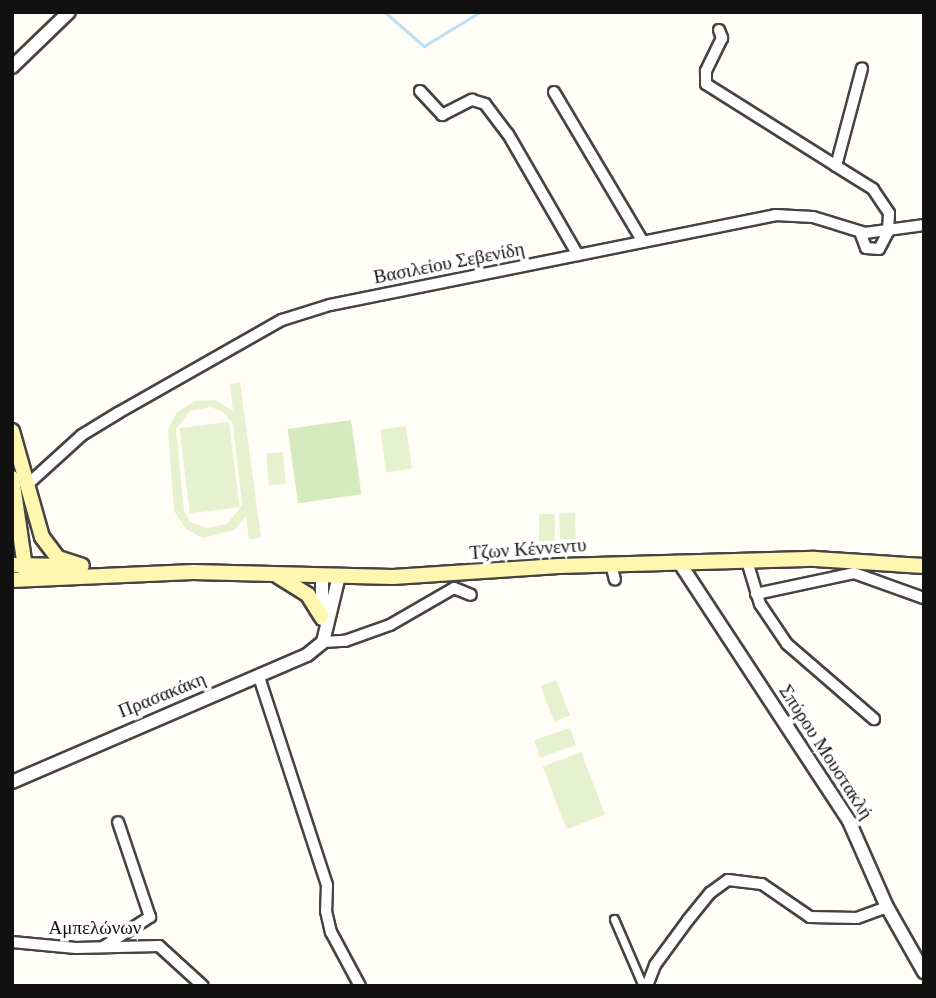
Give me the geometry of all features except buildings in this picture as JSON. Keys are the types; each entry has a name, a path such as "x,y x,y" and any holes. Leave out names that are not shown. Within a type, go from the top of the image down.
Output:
{"main road":[{"path":"12,431 34,513 53,554 82,566"},
{"path":"12,478 26,572"},
{"path":"26,572 34,513"},
{"name":"Τζων Κέννεντυ","path":"26,572 432,575 611,564 860,559 924,566"},
{"name":"Τζων Κέννεντυ","path":"26,572 82,566 134,573"},
{"path":"274,574 308,595 321,616"}],"street":[{"path":"12,67 69,12"},
{"path":"719,30 722,38 706,71 706,85 836,166 883,202 889,213 888,232 881,247 873,251 864,246 860,232"},
{"path":"836,166 862,68"},
{"path":"420,91 442,115 472,100 485,104 508,134 578,255"},
{"path":"554,92 643,243"},
{"name":"Βασιλείου Σεβενίδη","path":"27,485 86,432 282,320 347,301 782,214 823,219 860,232 888,232 924,225"},
{"path":"747,561 756,594 787,644 874,719"},
{"name":"Σπύρου Μουστακλή","path":"679,562 842,810 887,907 924,972"},
{"path":"611,564 615,580"},
{"path":"756,594 854,573 924,598"},
{"path":"322,575 321,616 324,637"},
{"path":"324,637 339,576"},
{"name":"Πρασακάκη","path":"12,782 307,655 324,637 345,641 390,625 454,588 471,594"},
{"path":"259,677 327,885 326,911 331,932 360,986"},
{"path":"103,947 150,917 118,822"},
{"path":"645,986 666,950 710,893 728,880 762,884 810,917 858,918 887,907"},
{"path":"614,919 645,986"},
{"name":"Αμπελώνων","path":"12,942 103,947 159,946 203,986"}],"green space":[{"path":"240,382 261,538 249,539 246,516 234,530 203,538 186,529 174,511 168,430 177,412 195,401 215,400 233,411 230,384","holes":["211,407 223,412 233,424 242,505 227,524 208,528 190,522 184,511 176,429 190,411"]},
{"path":"351,420 361,494 298,503 288,429"},
{"path":"229,422 239,507 190,513 179,428"},
{"path":"406,426 412,469 386,472 380,430"},
{"path":"283,452 286,484 269,485 266,453"},
{"path":"575,513 576,546 560,547 559,514"},
{"path":"539,514 555,514 555,547 539,547"},
{"path":"556,680 570,715 554,722 540,686"},
{"path":"570,728 576,745 540,757 534,740"},
{"path":"581,752 605,815 567,829 543,767"}],"waterway":[{"path":"385,12 424,46 480,12"}]}
